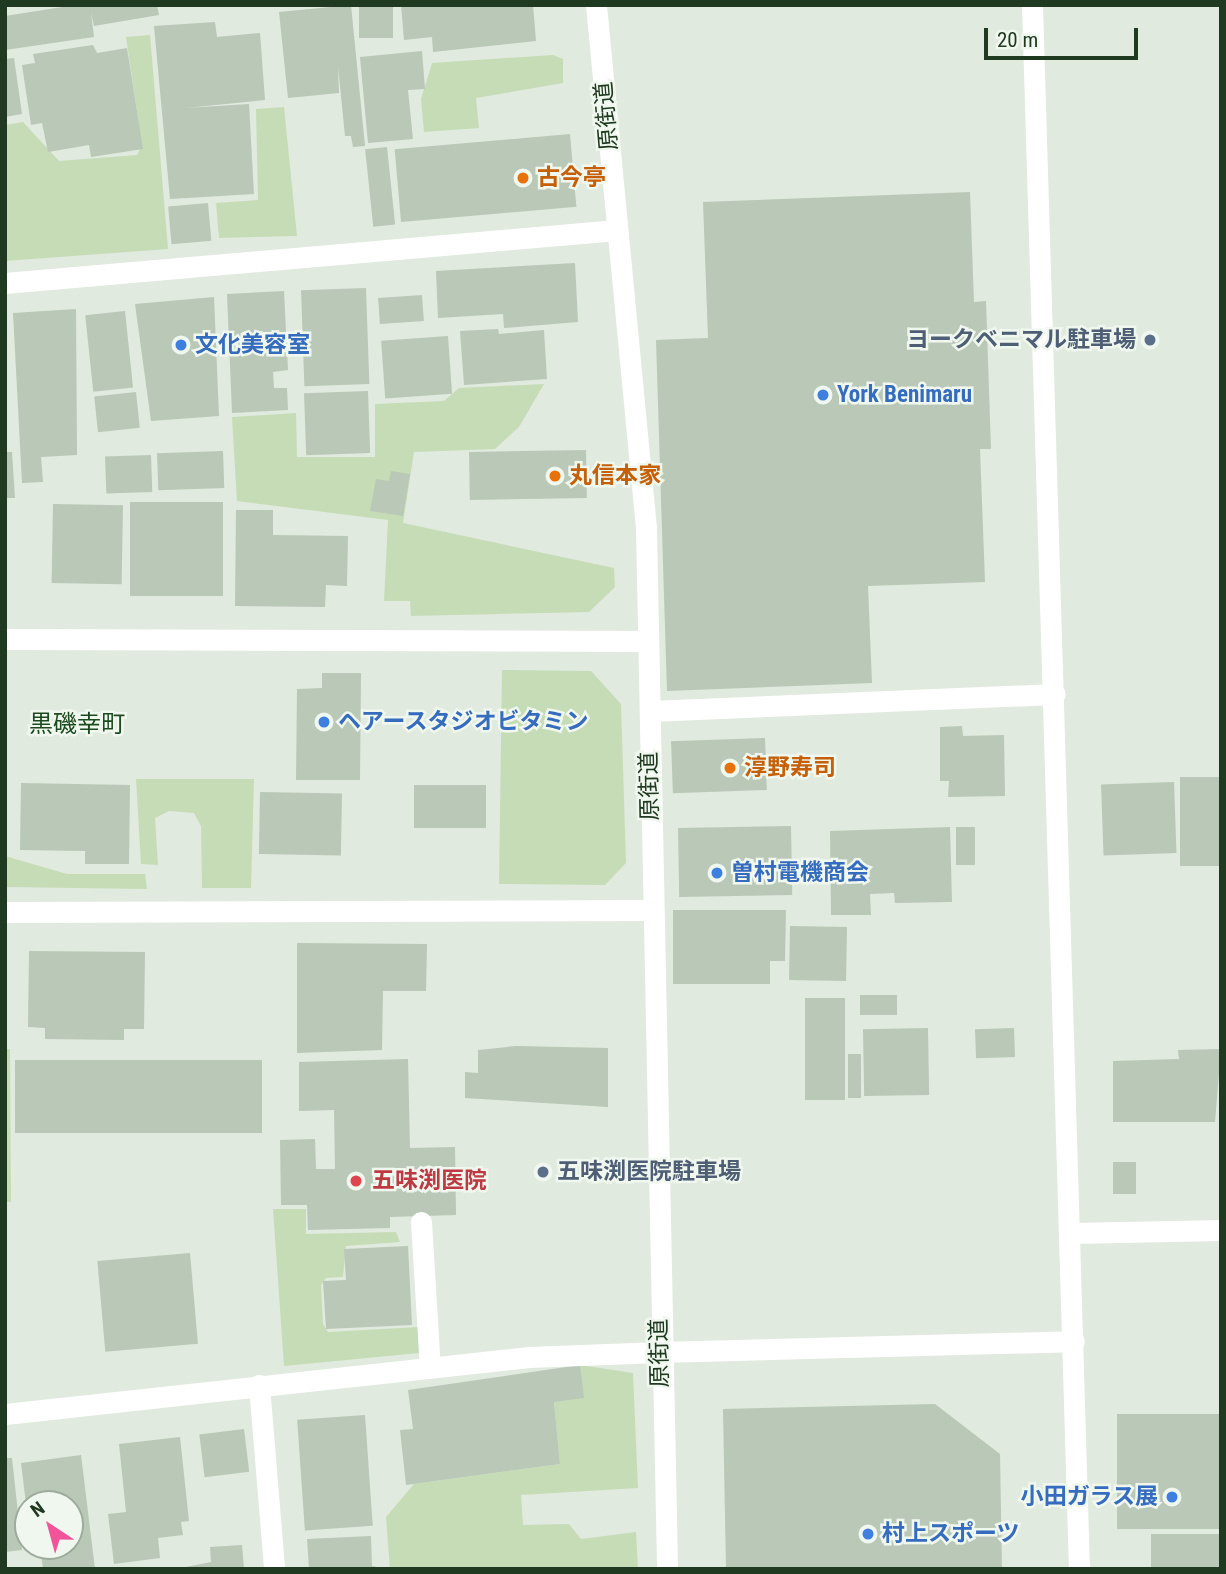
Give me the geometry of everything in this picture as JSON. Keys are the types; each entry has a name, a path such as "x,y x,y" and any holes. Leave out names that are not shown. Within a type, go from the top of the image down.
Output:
{"street":[{"name":"原街道","path":"596,5 646,528 659,1352 667,1569"},
{"path":"1032,5 1055,694 1079,1569"},
{"path":"5,283 617,230"},
{"path":"5,639 647,641"},
{"path":"650,711 1055,694"},
{"path":"5,912 651,910"},
{"path":"421,1222 430,1368"},
{"path":"1070,1233 1221,1230"},
{"path":"5,1414 528,1357 1074,1341"},
{"path":"259,1385 274,1569"}],"green space":[{"path":"150,35 168,249 5,261 5,125 23,122 59,161 137,155 142,145 126,37"},
{"path":"553,55 563,59 563,83 476,98 479,128 424,132 421,99 432,63"},
{"path":"284,107 297,236 219,238 216,203 258,200 256,109"},
{"path":"544,384 519,427 495,449 414,452 403,523 614,568 615,587 589,612 411,616 410,601 384,601 388,520 237,501 232,417 296,413 297,457 375,457 375,404 444,401 459,388"},
{"path":"502,670 591,671 621,704 626,863 605,885 499,884"},
{"path":"136,779 254,779 251,888 202,888 201,826 194,813 169,811 155,818 158,865 141,864"},
{"path":"5,856 67,874 145,874 147,889 5,887"},
{"path":"5,1049 10,1049 11,1202 5,1202"},
{"path":"273,1209 306,1209 306,1234 396,1232 400,1242 346,1246 343,1277 326,1278 321,1285 323,1324 328,1332 419,1327 419,1353 284,1366"},
{"path":"580,1365 633,1373 638,1488 521,1495 523,1525 569,1524 581,1539 636,1532 638,1569 390,1569 386,1517 414,1484 560,1464 554,1402"}],"building":[{"path":"75,5 157,5 159,15 94,26 91,12 94,37 5,50 5,16"},
{"path":"351,5 365,146 353,147 351,136 345,136 338,66 339,93 288,98 279,12"},
{"path":"359,5 393,5 393,38 359,38"},
{"path":"401,5 533,5 536,41 433,52 432,37 404,40"},
{"path":"215,22 217,37 260,33 265,100 185,108 249,104 254,194 170,199 154,26"},
{"path":"93,45 97,53 127,48 143,149 91,157 89,145 48,152 42,123 31,125 22,65 35,63 33,54"},
{"path":"422,51 425,89 408,90 413,139 368,143 360,57"},
{"path":"14,58 22,114 5,117 5,59"},
{"path":"570,134 576,207 401,222 395,149"},
{"path":"387,147 395,225 373,227 365,149"},
{"name":"York Benimaru","path":"970,192 974,302 986,301 991,449 980,449 985,582 868,586 872,683 667,691 656,340 708,338 703,202"},
{"path":"208,203 211,241 171,244 168,206"},
{"path":"575,263 578,322 504,328 503,314 438,318 436,271"},
{"path":"366,288 369,384 304,386 301,290"},
{"path":"284,291 288,370 273,372 274,388 287,388 288,410 232,413 227,294"},
{"path":"422,295 424,321 380,324 378,298"},
{"path":"214,297 219,416 151,421 135,304"},
{"path":"76,309 77,455 41,457 43,482 22,483 13,313"},
{"path":"125,311 133,388 93,392 85,315"},
{"path":"498,329 499,334 544,330 547,379 464,385 460,331"},
{"path":"448,336 452,394 385,399 381,341"},
{"path":"368,391 370,453 306,455 304,393"},
{"path":"136,392 140,428 98,432 94,396"},
{"path":"586,450 587,498 470,500 469,452"},
{"path":"223,451 224,488 158,490 157,453"},
{"path":"5,452 12,452 15,498 5,498"},
{"path":"151,455 152,492 106,494 105,457"},
{"path":"391,471 410,474 403,516 370,511 376,479 389,481"},
{"path":"130,502 223,502 223,596 130,596"},
{"path":"53,504 123,505 122,584 52,583"},
{"path":"236,510 273,510 273,535 348,536 347,586 326,585 325,607 235,606"},
{"path":"322,673 361,673 360,780 296,780 297,689 322,688"},
{"path":"962,726 963,736 1004,735 1005,796 948,797 949,781 940,781 940,727"},
{"path":"765,738 767,790 673,793 671,741"},
{"path":"1180,777 1221,777 1221,866 1180,866"},
{"path":"1174,782 1176,853 1104,856 1101,785"},
{"path":"21,783 130,785 129,864 85,864 85,851 20,850"},
{"path":"414,785 486,785 486,828 414,828"},
{"path":"260,792 342,793 341,855 259,854"},
{"path":"791,826 792,895 679,897 678,828"},
{"path":"950,827 952,902 895,903 894,893 870,894 871,915 831,915 830,831"},
{"path":"956,827 975,827 975,865 956,865"},
{"path":"673,910 786,910 785,961 770,961 770,984 673,984"},
{"path":"790,926 847,927 846,981 789,980"},
{"path":"297,943 427,944 426,991 383,991 382,1050 297,1053"},
{"path":"29,951 145,952 144,1029 124,1029 124,1040 45,1039 45,1028 28,1027"},
{"path":"860,995 897,995 897,1015 860,1015"},
{"path":"805,998 845,998 845,1100 805,1100"},
{"path":"928,1028 929,1095 864,1096 863,1029"},
{"path":"1014,1028 1015,1057 976,1058 975,1029"},
{"path":"516,1046 608,1048 608,1107 465,1098 465,1072 478,1073 478,1050"},
{"path":"1221,1049 1215,1122 1113,1122 1113,1061 1179,1059 1178,1050"},
{"path":"848,1054 861,1054 861,1098 848,1098"},
{"path":"408,1059 410,1148 455,1147 456,1215 390,1217 390,1228 308,1230 307,1205 281,1205 280,1140 315,1139 316,1169 335,1169 334,1110 299,1111 299,1062"},
{"path":"15,1060 262,1060 262,1133 15,1133"},
{"path":"1113,1162 1136,1162 1136,1194 1113,1194"},
{"path":"408,1246 412,1325 326,1329 323,1281 346,1280 344,1249"},
{"path":"190,1253 198,1344 105,1352 97,1261"},
{"path":"580,1365 584,1398 554,1402 560,1464 406,1485 400,1430 413,1429 408,1390"},
{"path":"935,1404 1000,1454 1002,1569 726,1569 723,1409"},
{"path":"1117,1414 1221,1414 1221,1529 1117,1529"},
{"path":"365,1415 373,1526 305,1530 297,1420"},
{"path":"244,1429 249,1472 205,1477 199,1434"},
{"path":"180,1437 189,1521 181,1522 183,1535 158,1538 160,1558 114,1564 108,1514 126,1512 119,1444"},
{"path":"81,1455 95,1569 43,1569 42,1560 84,1560 84,1490 24,1490 21,1463"},
{"path":"5,1458 12,1458 15,1490 14,1551 5,1552"},
{"path":"1151,1534 1221,1534 1221,1569 1151,1569"},
{"path":"371,1536 372,1566 386,1569 309,1569 307,1539"},
{"path":"242,1545 244,1569 176,1569 211,1562 210,1547"}],"place":[{"name":"古今亭","path":"523,178"},
{"name":"ヨークベニマル駐車場","path":"1150,340"},
{"name":"文化美容室","path":"181,345"},
{"name":"York Benimaru","path":"823,395"},
{"name":"丸信本家","path":"555,476"},
{"name":"ヘアースタジオビタミン","path":"324,722"},
{"name":"淳野寿司","path":"730,768"},
{"name":"曽村電機商会","path":"717,873"},
{"name":"五味渕医院駐車場","path":"543,1172"},
{"name":"五味渕医院","path":"356,1181"},
{"name":"小田ガラス展","path":"1172,1497"},
{"name":"村上スポーツ","path":"868,1534"}],"district":[{"name":"黒磯幸町","path":"77,725"}]}
